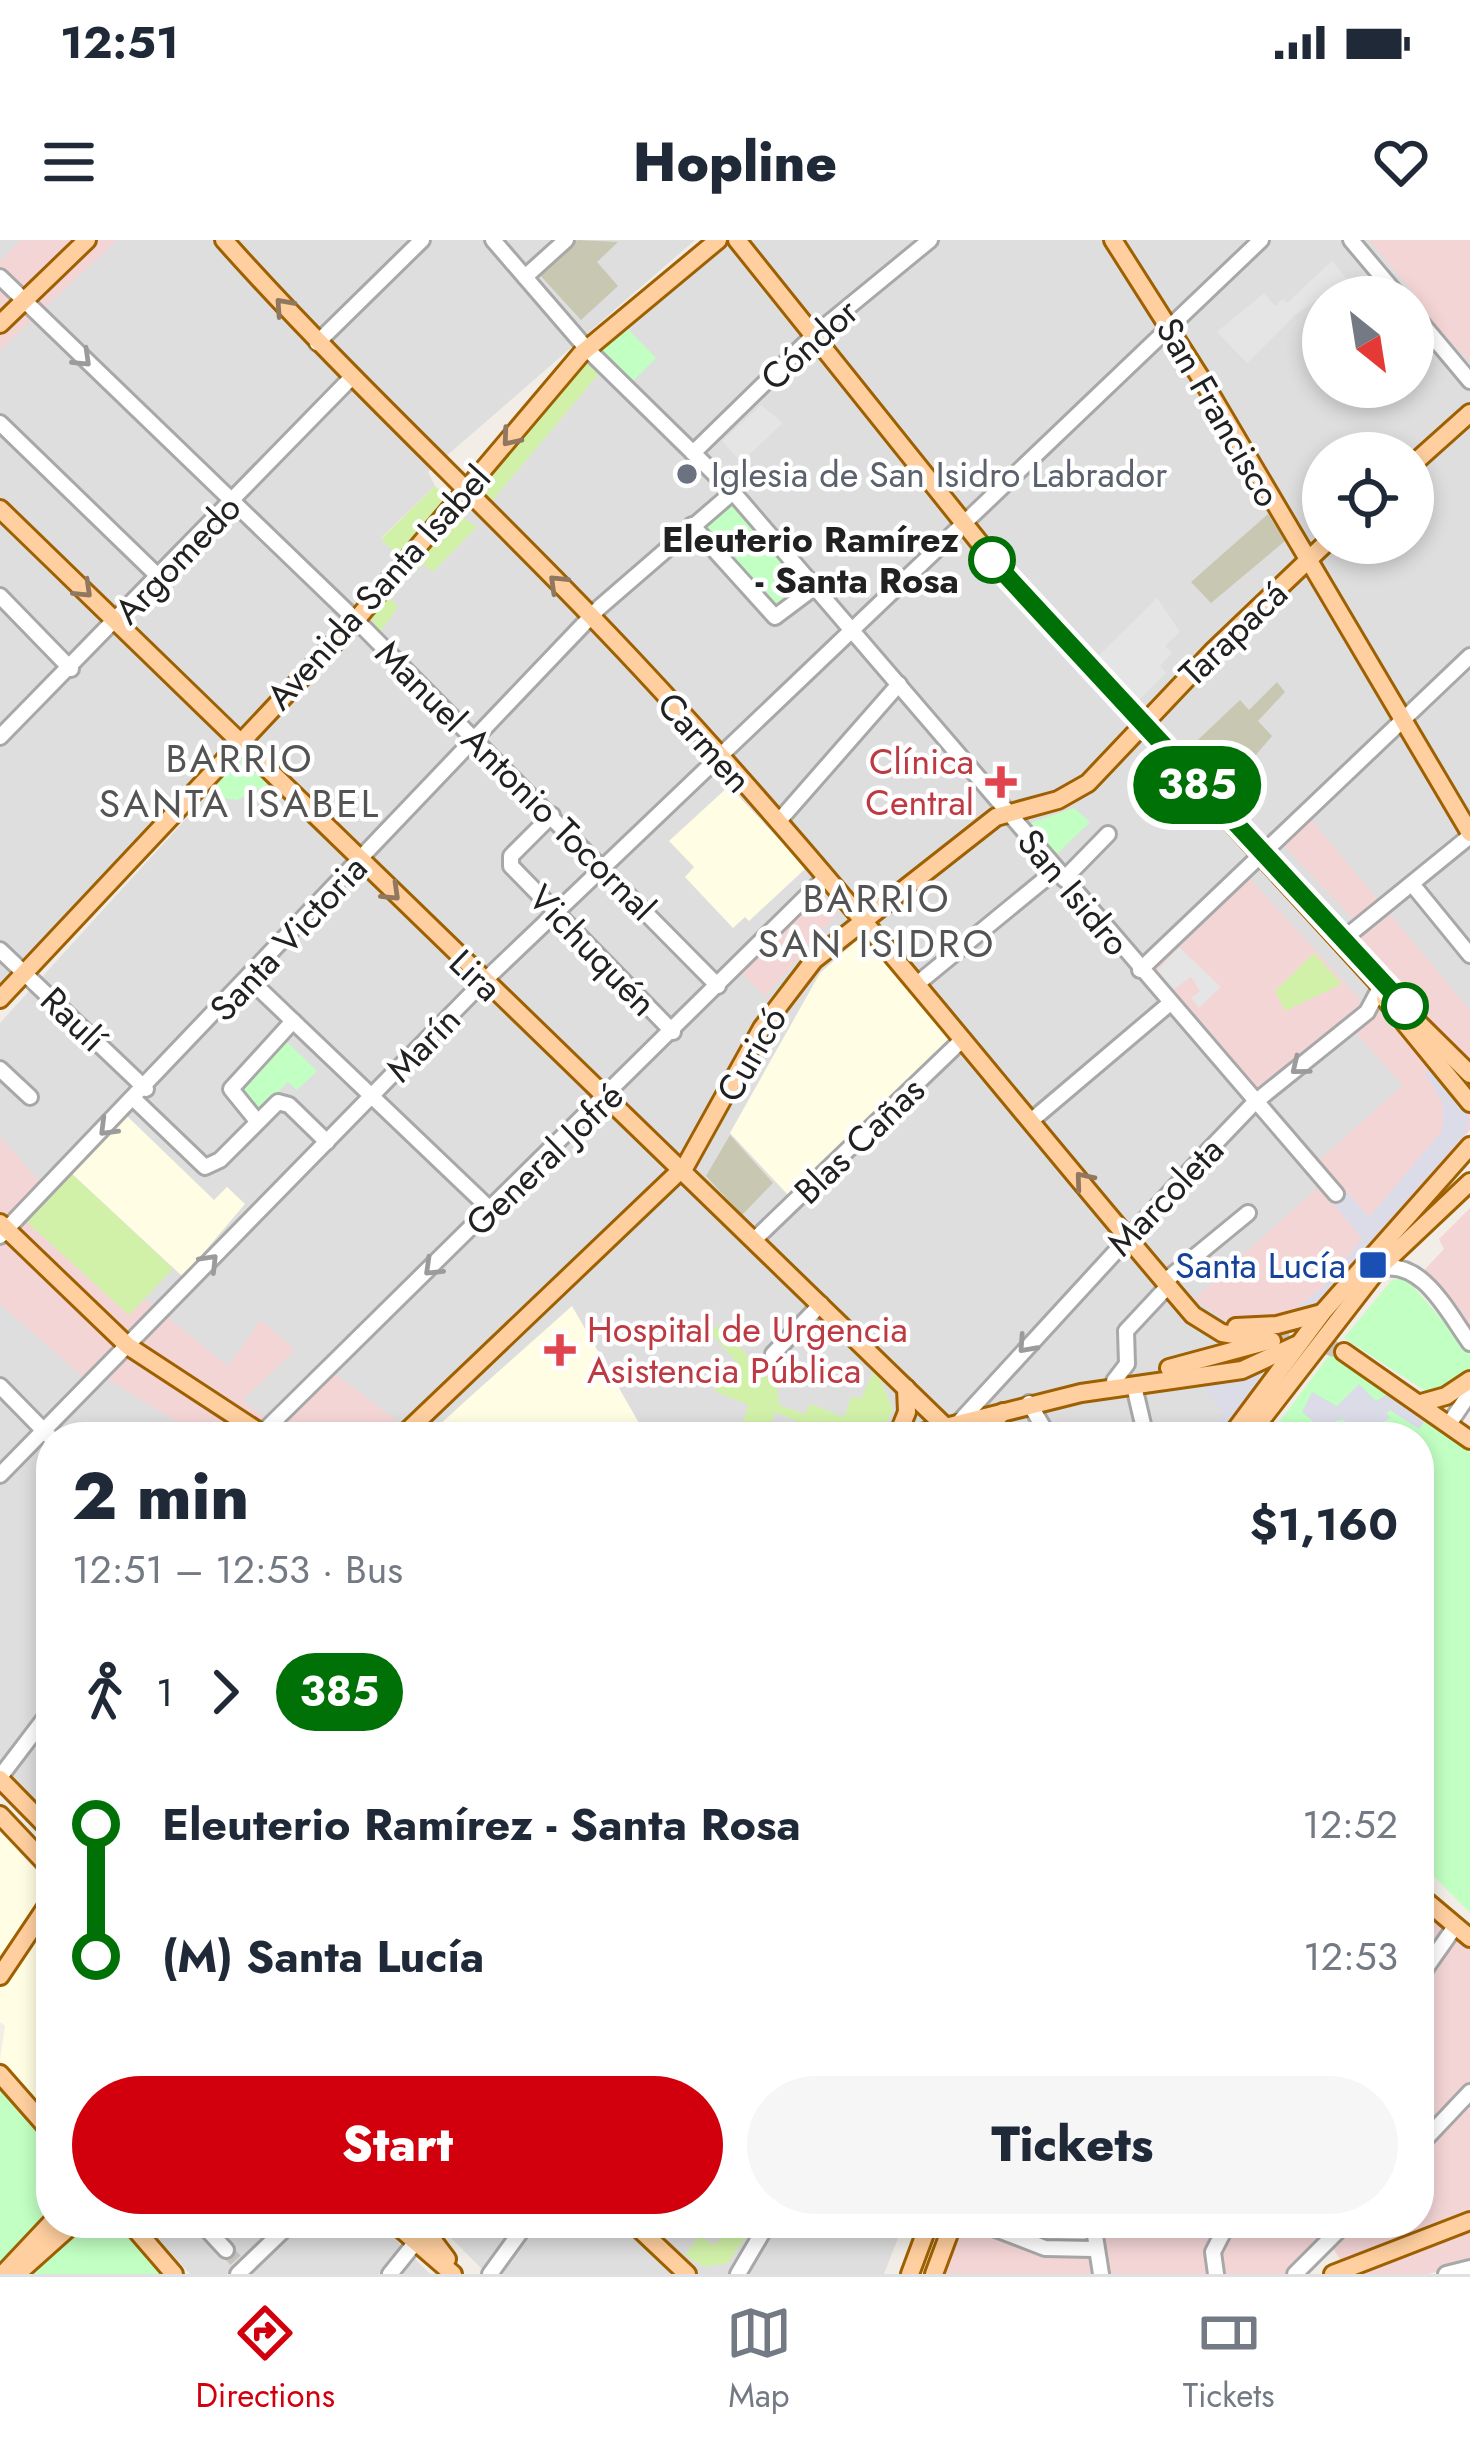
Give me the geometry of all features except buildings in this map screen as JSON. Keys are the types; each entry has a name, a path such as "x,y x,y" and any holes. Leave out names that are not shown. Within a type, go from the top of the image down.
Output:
{"main road":[{"path":"0,324 87,240"},
{"name":"Carmen","path":"224,240 317,343 592,618 720,757 1213,1329 1273,1341 1114,1381"},
{"name":"Avenida Santa Isabel","path":"0,999 356,620 586,349 718,240"},
{"path":"736,240 962,526 1381,986 1470,1074"},
{"name":"San Francisco","path":"1113,240 1170,327 1302,555"},
{"path":"1434,445 1470,412"},
{"name":"Lira","path":"0,509 359,862 821,1304 906,1388 931,1422"},
{"name":"Tarapacá","path":"1142,724 1304,564"},
{"name":"San Francisco","path":"1307,564 1470,834"},
{"name":"Curicó","path":"416,1422 681,1170 772,1012 814,960 861,919 1017,815 1079,790 1126,746 1142,724"},
{"path":"1126,746 1160,744"},
{"path":"1381,986 1432,1061 1470,1103"},
{"path":"1241,1422 1323,1312 1470,1146"},
{"path":"1260,1422 1378,1269 1470,1182"},
{"path":"2,1230 128,1346 241,1422"},
{"name":"Carmen","path":"1166,1277 1205,1314 1230,1326 1277,1325 1323,1312"},
{"path":"966,1422 1082,1393 1242,1370 1296,1345"},
{"path":"1344,1352 1470,1440"},
{"path":"1420,1403 1446,1396 1470,1380"},
{"path":"1082,1393 1114,1381"},
{"path":"903,1422 906,1388"},
{"path":"995,1422 1009,1408"},
{"path":"0,1778 36,1815"},
{"path":"0,1816 36,1853"},
{"path":"1434,1908 1462,1933"},
{"path":"0,1976 36,1922"},
{"path":"0,2074 36,2115"},
{"path":"1434,2235 1470,2221"},
{"path":"4,2274 37,2238"},
{"path":"17,2274 57,2238"},
{"path":"143,2238 174,2274"},
{"path":"428,2238 456,2274"},
{"path":"649,2238 687,2274"},
{"path":"910,2274 923,2238"},
{"path":"934,2274 947,2238"},
{"path":"1342,2272 1427,2238"}],"street":[{"path":"317,343 422,240"},
{"name":"San Isidro","path":"493,240 586,349 733,492 1017,815 1168,1004 1336,1194"},
{"path":"525,278 566,240"},
{"name":"Cóndor","path":"693,453 813,336 930,240"},
{"name":"Marín","path":"58,1422 554,912 1262,240"},
{"path":"1352,240 1382,276"},
{"name":"Manuel Antonio Tocornal","path":"0,277 356,620 718,986"},
{"path":"1434,339 1470,381"},
{"name":"Argomedo","path":"0,737 71,670 351,378"},
{"path":"0,423 160,578"},
{"name":"Santa Victoria","path":"2,1230 140,1094 592,618 733,492"},
{"path":"692,525 775,617 815,587"},
{"path":"0,596 71,670"},
{"path":"1140,970 1470,656"},
{"path":"778,822 899,684"},
{"name":"Vichuquén","path":"552,815 509,861 673,1032"},
{"path":"917,985 1108,834"},
{"path":"1341,941 1470,834"},
{"name":"General Jofré","path":"276,1422 826,877"},
{"path":"1412,884 1470,955"},
{"name":"Raulí","path":"0,950 206,1167 220,1160 257,1121"},
{"path":"249,979 491,1210"},
{"name":"Marcoleta","path":"947,1422 1254,1103 1367,1012 1381,986"},
{"path":"1032,1120 1168,1004"},
{"path":"293,1021 231,1089 257,1121 273,1105 285,1102 327,1142"},
{"name":"Blas Cañas","path":"754,1240 964,1040"},
{"path":"0,1069 30,1097"},
{"path":"1114,1381 1127,1364 1126,1331 1166,1277 1248,1213"},
{"path":"1378,1269 1398,1266 1415,1274 1470,1343"},
{"path":"773,1354 821,1304"},
{"path":"0,1386 36,1423"},
{"path":"1134,1386 1142,1422"},
{"path":"1449,1424 1470,1393"},
{"path":"1029,1403 1040,1422"},
{"name":"Marín","path":"0,1475 36,1444"},
{"path":"0,1778 36,1730"},
{"path":"1434,1962 1462,1933"},
{"path":"1434,2130 1470,2092"},
{"path":"215,2238 226,2250"},
{"path":"240,2268 274,2238"},
{"path":"390,2274 415,2238"},
{"path":"490,2274 516,2238"},
{"path":"738,2274 759,2238"},
{"path":"1019,2238 1045,2248 1093,2249"},
{"path":"1093,2238 1101,2274"},
{"path":"1216,2274 1213,2252 1220,2238"},
{"path":"1295,2274 1331,2238"},
{"path":"1446,2274 1470,2268"}],"shaded area":[{"path":"0,240 695,240 428,472 435,486 381,538 398,556 312,656 0,988"},
{"path":"21,240 117,240 0,350 0,261"},
{"path":"577,240 618,242 597,262 618,286 581,320 539,274"},
{"path":"730,240 1470,240 1470,1122 1334,1267 1221,1422 36,1422 36,1807 0,1770 0,1023 205,798 199,795 371,618 587,357"},
{"path":"1369,240 1470,240 1470,362 1434,326 1434,276 1399,276"},
{"path":"1332,261 1344,276 1316,276"},
{"path":"1302,289 1302,310 1247,363 1217,332 1264,293 1275,306 1283,299 1287,303"},
{"path":"761,405 783,423 741,462 722,441"},
{"path":"1268,514 1285,541 1211,603 1191,582"},
{"path":"1157,598 1180,632 1165,646 1172,653 1160,666 1166,673 1138,701 1097,657"},
{"path":"1277,682 1285,692 1258,721 1272,736 1221,796 1183,754 1240,700 1249,710"},
{"path":"729,786 806,868 749,921 745,917 733,928 685,877 694,867 669,841"},
{"path":"1308,816 1470,1010 1470,1055 1445,1078 1470,1109 1470,1130 1321,1308 1231,1324 1194,1299 1325,1181 1313,1166 1403,1085 1351,1028 1370,1011 1377,979 1345,943 1361,928 1281,842"},
{"path":"1244,872 1366,1006 1252,1093 1143,970"},
{"path":"821,891 838,913 765,996 739,971"},
{"path":"863,935 955,1036 789,1196 730,1133 820,973"},
{"path":"1179,947 1221,987 1199,1008 1191,998 1200,991 1191,977 1172,991 1157,971"},
{"path":"1431,1067 1468,1110 1467,1132 1314,1305 1298,1316 1237,1324 1229,1319 1257,1321 1289,1313 1322,1288 1362,1239 1330,1199 1343,1188 1369,1217 1442,1131 1443,1103 1425,1074"},
{"path":"126,1115 214,1200 227,1187 245,1204 183,1277 71,1173"},
{"path":"730,1135 773,1183 742,1215 706,1176"},
{"path":"0,1137 52,1195 27,1221 129,1315 145,1299 228,1366 261,1320 295,1350 243,1400 266,1419 324,1365 397,1421 177,1422 101,1375 88,1381 0,1304"},
{"path":"1470,1208 1470,1352 1414,1281 1444,1249 1439,1239"},
{"name":"Hospital de Urgencia Asistencia Pública","path":"572,1306 638,1422 442,1422"},
{"path":"1265,1369 1231,1422 1217,1422 1223,1412 1198,1381"},
{"path":"1359,1384 1376,1401 1386,1395 1425,1421 1408,1422 1390,1410 1386,1414 1391,1417 1384,1422 1314,1422 1302,1412 1312,1392 1337,1406"},
{"path":"0,1832 36,1870 35,2099 0,2060 5,2026 0,2022"},
{"path":"1434,1915 1470,1945 1470,2263 1428,2274 1349,2274 1327,2238 1434,2238"},
{"path":"158,2238 394,2238 430,2274 190,2274"},
{"path":"451,2238 898,2238 884,2274 487,2274"},
{"path":"959,2238 1003,2238 1046,2252 1096,2251 1096,2238 1325,2238 1288,2274 944,2274"}],"green space":[{"path":"626,327 656,358 631,383 601,351"},
{"path":"587,357 602,370 492,501 476,488"},
{"path":"435,486 449,498 398,556 381,539"},
{"path":"731,500 810,587 780,615 699,528"},
{"path":"458,514 477,527 433,572 423,564 390,598 398,607 380,632 371,618"},
{"path":"238,755 268,784 237,800 199,795"},
{"path":"1074,808 1090,822 1056,855 1031,823"},
{"path":"1314,953 1342,984 1285,1011 1275,991"},
{"path":"284,1039 317,1071 297,1090 288,1082 258,1112 235,1089"},
{"path":"71,1173 173,1269 129,1315 27,1222"},
{"path":"1405,1277 1470,1352 1470,1373 1442,1393 1427,1392 1344,1338 1392,1280"},
{"path":"720,1325 777,1388 779,1405 805,1414 810,1404 844,1417 852,1396 861,1399 875,1368 893,1409 886,1422 800,1422 775,1412 772,1422 742,1422 749,1405 714,1391 740,1366 710,1332"},
{"path":"1331,1353 1430,1418 1470,1453 1470,1913 1434,1876 1434,1422 1279,1422"},
{"path":"0,2084 36,2128 36,2238 137,2238 168,2274 0,2274"},
{"path":"698,2238 715,2245 721,2238 745,2238 728,2263 704,2267 685,2255"}],"tunnel":[{"path":"1273,1340 1310,1341 1344,1352"},
{"path":"226,2250 238,2263"}],"bus line":[{"name":"385","path":"992,560 1381,986 1405,1006"}],"place":[{"name":"Iglesia de San Isidro Labrador","path":"687,474"},
{"name":"Eleuterio Ramírez - Santa Rosa","path":"992,560"},
{"name":"Clínica Central","path":"1001,782"},
{"name":"Santa Lucía","path":"1373,1265"},
{"name":"Hospital de Urgencia Asistencia Pública","path":"560,1350"}],"district":[{"name":"BARRIO SANTA ISABEL","path":"240,780"},
{"name":"BARRIO SAN ISIDRO","path":"877,920"}]}
